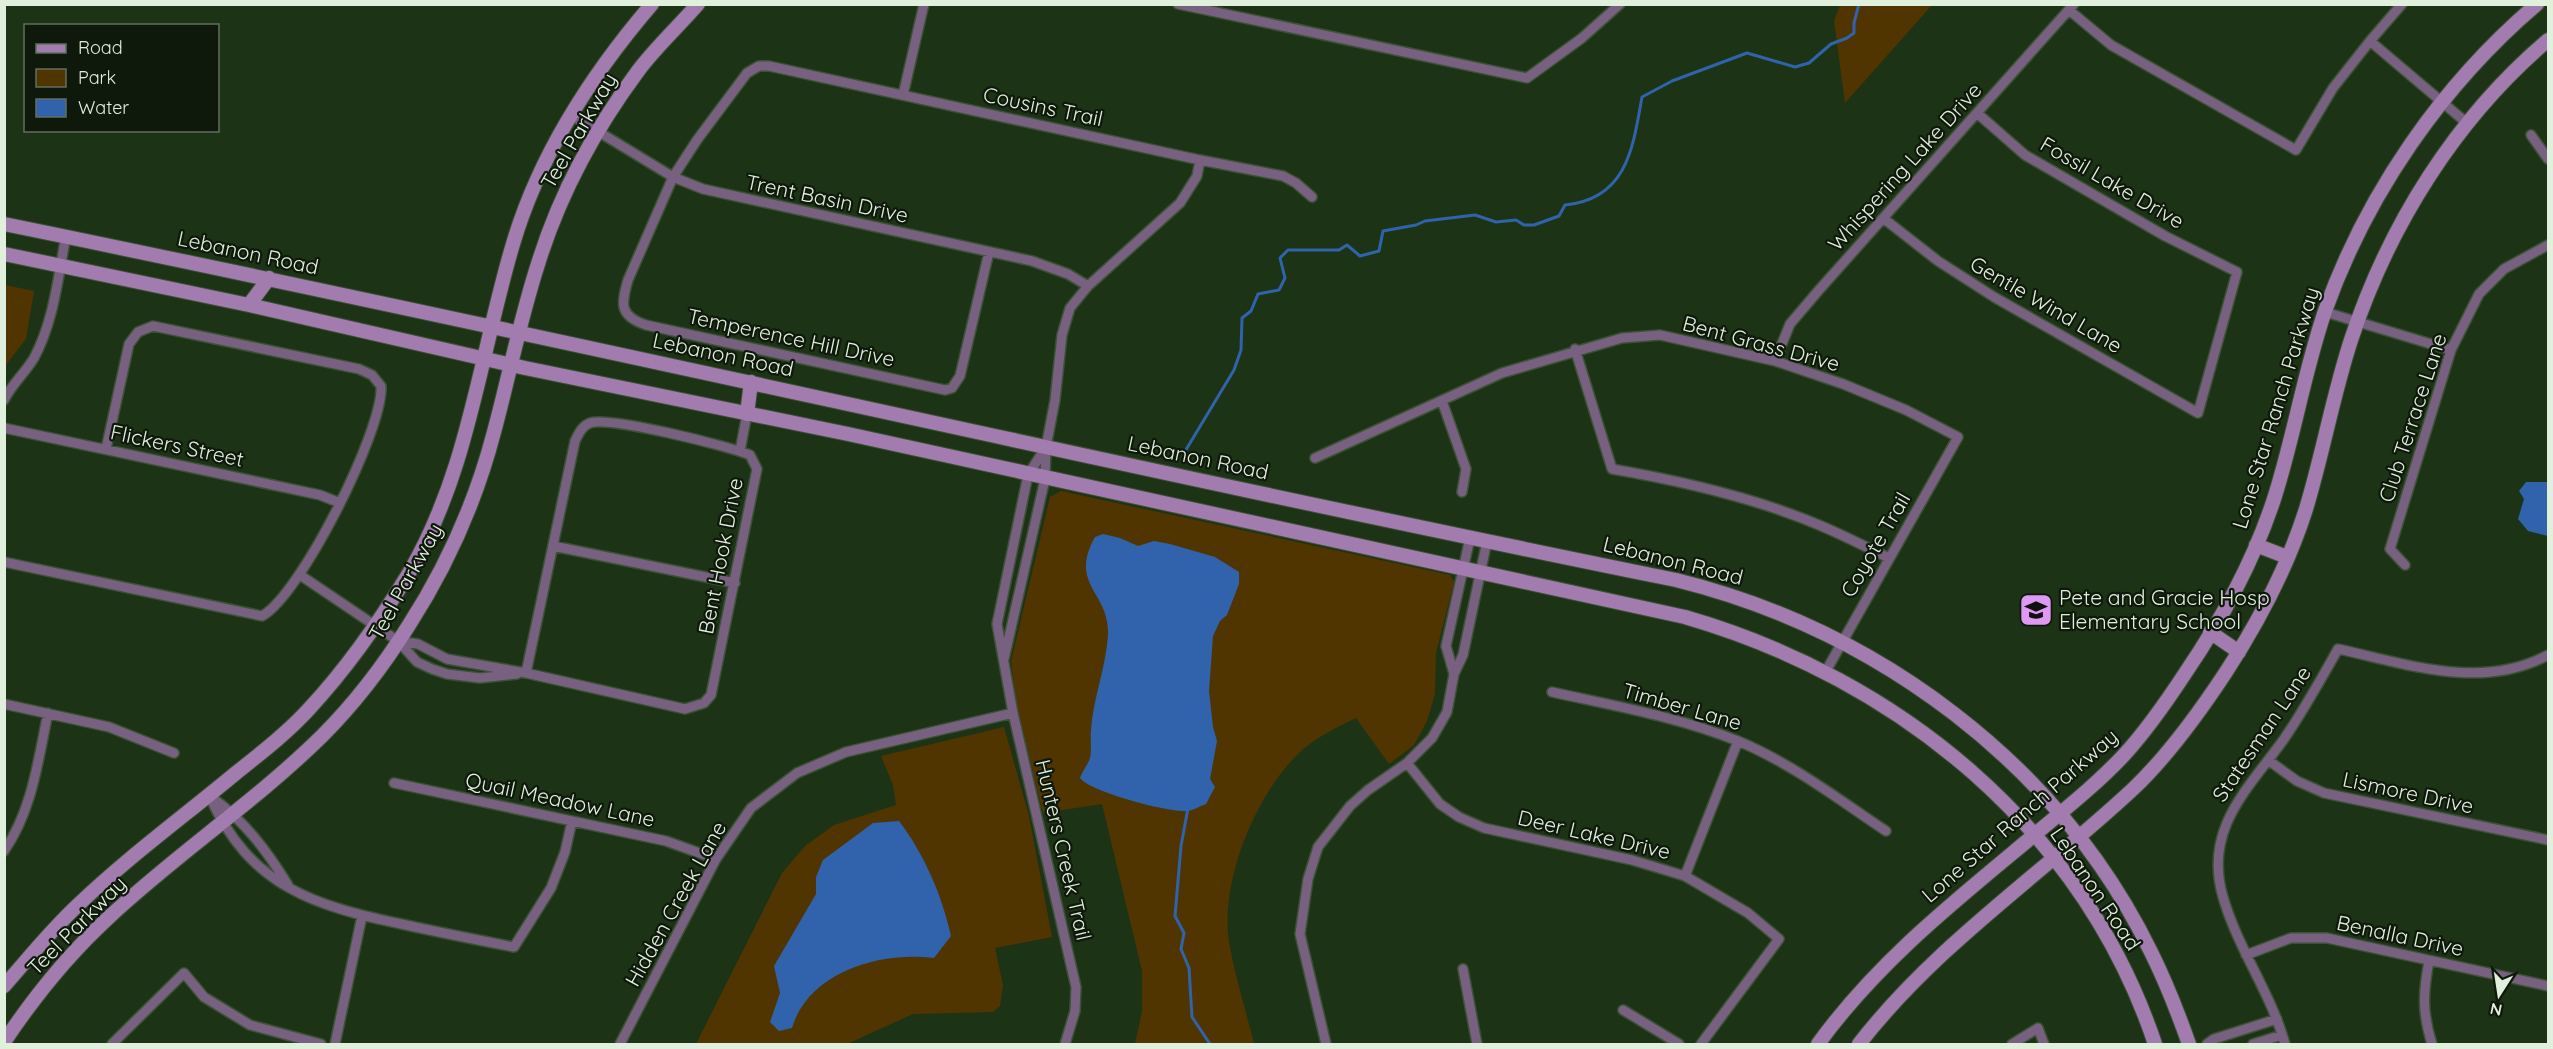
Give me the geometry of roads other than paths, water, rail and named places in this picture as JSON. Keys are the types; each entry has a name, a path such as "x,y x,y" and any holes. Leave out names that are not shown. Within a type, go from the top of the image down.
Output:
{"main road":[{"name":"Teel Parkway","path":"4,986 78,905 276,740 308,710 376,626 411,570 442,502 473,411 513,242 547,161 571,115 612,54 652,4"},
{"name":"Lone Star Ranch Parkway","path":"1818,1044 1841,1014 1893,956 2108,771 2137,740 2186,673 2241,578 2256,545 2280,479 2325,312 2338,277 2364,223 2397,167 2442,101 2479,60 2537,4"},
{"name":"Teel Parkway","path":"4,1042 58,969 107,919 277,778 325,734 371,680 398,641 434,586 453,548 482,472 537,265 551,227 597,133 639,70 696,5"},
{"path":"1859,1044 1889,1007 1924,971 2148,773 2197,713 2239,652 2254,628 2305,512 2344,362 2357,322 2384,257 2409,208 2440,160 2468,124 2548,40"},
{"name":"Lebanon Road","path":"4,224 269,278 1713,589 1783,614 1842,641 1889,667 1950,710 2004,757 2059,814 2116,892 2151,952 2189,1044"},
{"name":"Lebanon Road","path":"4,254 249,305 511,365 1685,617 1748,637 1826,671 1889,709 1935,742 1982,781 2054,858 2122,966 2155,1044"},
{"path":"249,305 250,274"},
{"path":"249,305 269,278"},
{"path":"747,414 751,382"},
{"path":"2256,545 2287,557"},
{"path":"2210,632 2239,652"}],"street":[{"path":"903,95 924,4"},
{"path":"1178,4 1527,78 1582,38 1620,4"},
{"path":"2071,7 2111,45 2296,150 2333,88 2403,4"},
{"name":"Whispering Lake Drive","path":"1775,362 1790,324 2071,7"},
{"path":"2370,41 2468,124"},
{"name":"Cousins Trail","path":"673,177 697,140 747,73 759,66 769,66 1283,176 1296,183 1312,197"},
{"name":"Fossil Lake Drive","path":"1977,113 2025,155 2165,236 2237,272 2198,413"},
{"name":"Trent Basin Drive","path":"571,115 597,133 673,177 716,193 1052,267 1088,286"},
{"path":"2531,135 2548,159"},
{"name":"Hunters Creek Trail","path":"1002,664 1014,624 1045,478 1046,447 1065,321 1077,297 1180,203 1197,176 1200,160"},
{"name":"Temperence Hill Drive","path":"673,177 623,296 625,313 631,319 646,325 938,389 952,388 960,376 989,252"},
{"name":"Gentle Wind Lane","path":"1884,218 1938,261 1994,297 2198,413"},
{"path":"4,400 11,386 32,360 43,339 50,318 66,236"},
{"name":"Club Terrace Lane","path":"2405,565 2390,549 2451,350 2479,294 2504,269 2548,245"},
{"path":"2325,312 2451,350"},
{"path":"4,562 262,616 274,609 300,575 340,503 378,413 382,394 380,383 372,375 359,369 153,326 138,332 127,351 106,449"},
{"name":"Bent Grass Drive","path":"1315,458 1502,373 1622,338 1660,336 1775,362 1879,399 1958,437"},
{"path":"1575,350 1612,469 1663,478 1740,497 1818,524 1889,558"},
{"path":"1442,401 1466,469 1462,492"},
{"path":"740,451 747,414"},
{"name":"Bent Hook Drive","path":"526,673 685,709 704,704 711,695 757,469 750,455 740,451 603,421 591,423 582,428 575,441 553,546"},
{"name":"Flickers Street","path":"4,428 320,495 340,503"},
{"name":"Coyote Trail","path":"1826,671 1958,437"},
{"name":"Hunters Creek Trail","path":"1046,447 1028,475 997,624 1012,714 1076,987 1075,1011 1065,1044"},
{"path":"1454,674 1446,646 1470,537"},
{"path":"1326,1044 1300,934 1308,879 1318,847 1333,825 1368,790 1407,763 1432,738 1447,712 1454,674 1463,655 1487,541"},
{"path":"526,673 553,546 735,583"},
{"path":"300,575 398,641 417,662 447,674 480,678 526,673"},
{"path":"398,641 417,644 447,659 526,673"},
{"name":"Statesman Lane","path":"2284,1040 2277,1018 2246,955 2223,898 2219,876 2219,853 2223,830 2232,809 2303,709 2338,648 2464,674 2504,671 2548,656"},
{"name":"Timber Lane","path":"1552,692 1671,718 1738,741 1797,771 1886,831"},
{"path":"4,704 109,727 174,753"},
{"path":"4,851 21,824 34,782 48,713"},
{"name":"Hidden Creek Lane","path":"620,1044 716,859 751,808 797,773 846,752 1012,714"},
{"path":"1685,876 1738,741"},
{"name":"Lismore Drive","path":"2268,760 2297,781 2324,793 2548,840"},
{"name":"Deer Lake Drive","path":"1407,763 1440,804 1459,817 1484,828 1632,860 1685,876 1748,913 1779,939 1701,1044"},
{"name":"Quail Meadow Lane","path":"394,783 666,841 716,859"},
{"path":"209,795 234,813 270,857 291,890"},
{"path":"209,795 222,823 257,866 291,890 326,906 362,916 514,947 551,888 565,852 573,821"},
{"path":"335,1044 362,916"},
{"name":"Benalla Drive","path":"2246,955 2276,942 2304,937 2326,939 2548,986"},
{"path":"2429,960 2423,994 2424,1020 2432,1044"},
{"path":"1463,969 1477,1044"},
{"path":"112,1044 184,973 204,997 250,1025 321,1044"},
{"path":"1623,1010 1679,1044"},
{"path":"2207,1044 2214,1039 2277,1018"},
{"path":"2012,1044 2038,1028 2044,1044"},
{"path":"2253,1044 2284,1040"}],"water":[{"path":"2526,482 2548,482 2548,536 2528,531 2518,519 2524,499 2519,491"},
{"path":"1103,534 1138,546 1154,541 1170,544 1215,557 1239,572 1239,584 1227,615 1220,621 1213,636 1209,691 1217,741 1210,779 1215,787 1206,804 1188,811 1165,809 1114,795 1087,784 1080,778 1090,758 1092,718 1108,635 1107,620 1088,578 1086,567 1088,553 1095,537"},
{"path":"899,821 931,876 943,905 951,936 934,958 892,958 870,962 830,979 814,992 801,1008 792,1028 779,1031 770,1022 780,993 774,966 816,894 816,877 823,860 873,823"}],"waterway":[{"path":"1184,453 1234,370 1241,350 1242,318 1251,311 1258,294 1279,290 1285,278 1280,258 1288,250 1339,250 1347,245 1360,256 1379,251 1383,231 1416,225 1425,221 1475,215 1496,222 1516,220 1524,225 1534,225 1559,216 1565,205 1586,201 1602,193 1614,182 1630,152 1642,97 1672,81 1747,53 1795,67 1809,63 1831,44 1854,33 1859,4"},
{"path":"1188,808 1181,846 1175,916 1184,933 1181,949 1189,968 1192,1017 1210,1044"}],"place":[{"name":"Pete and Gracie Hosp Elementary School","path":"2036,610"}]}
